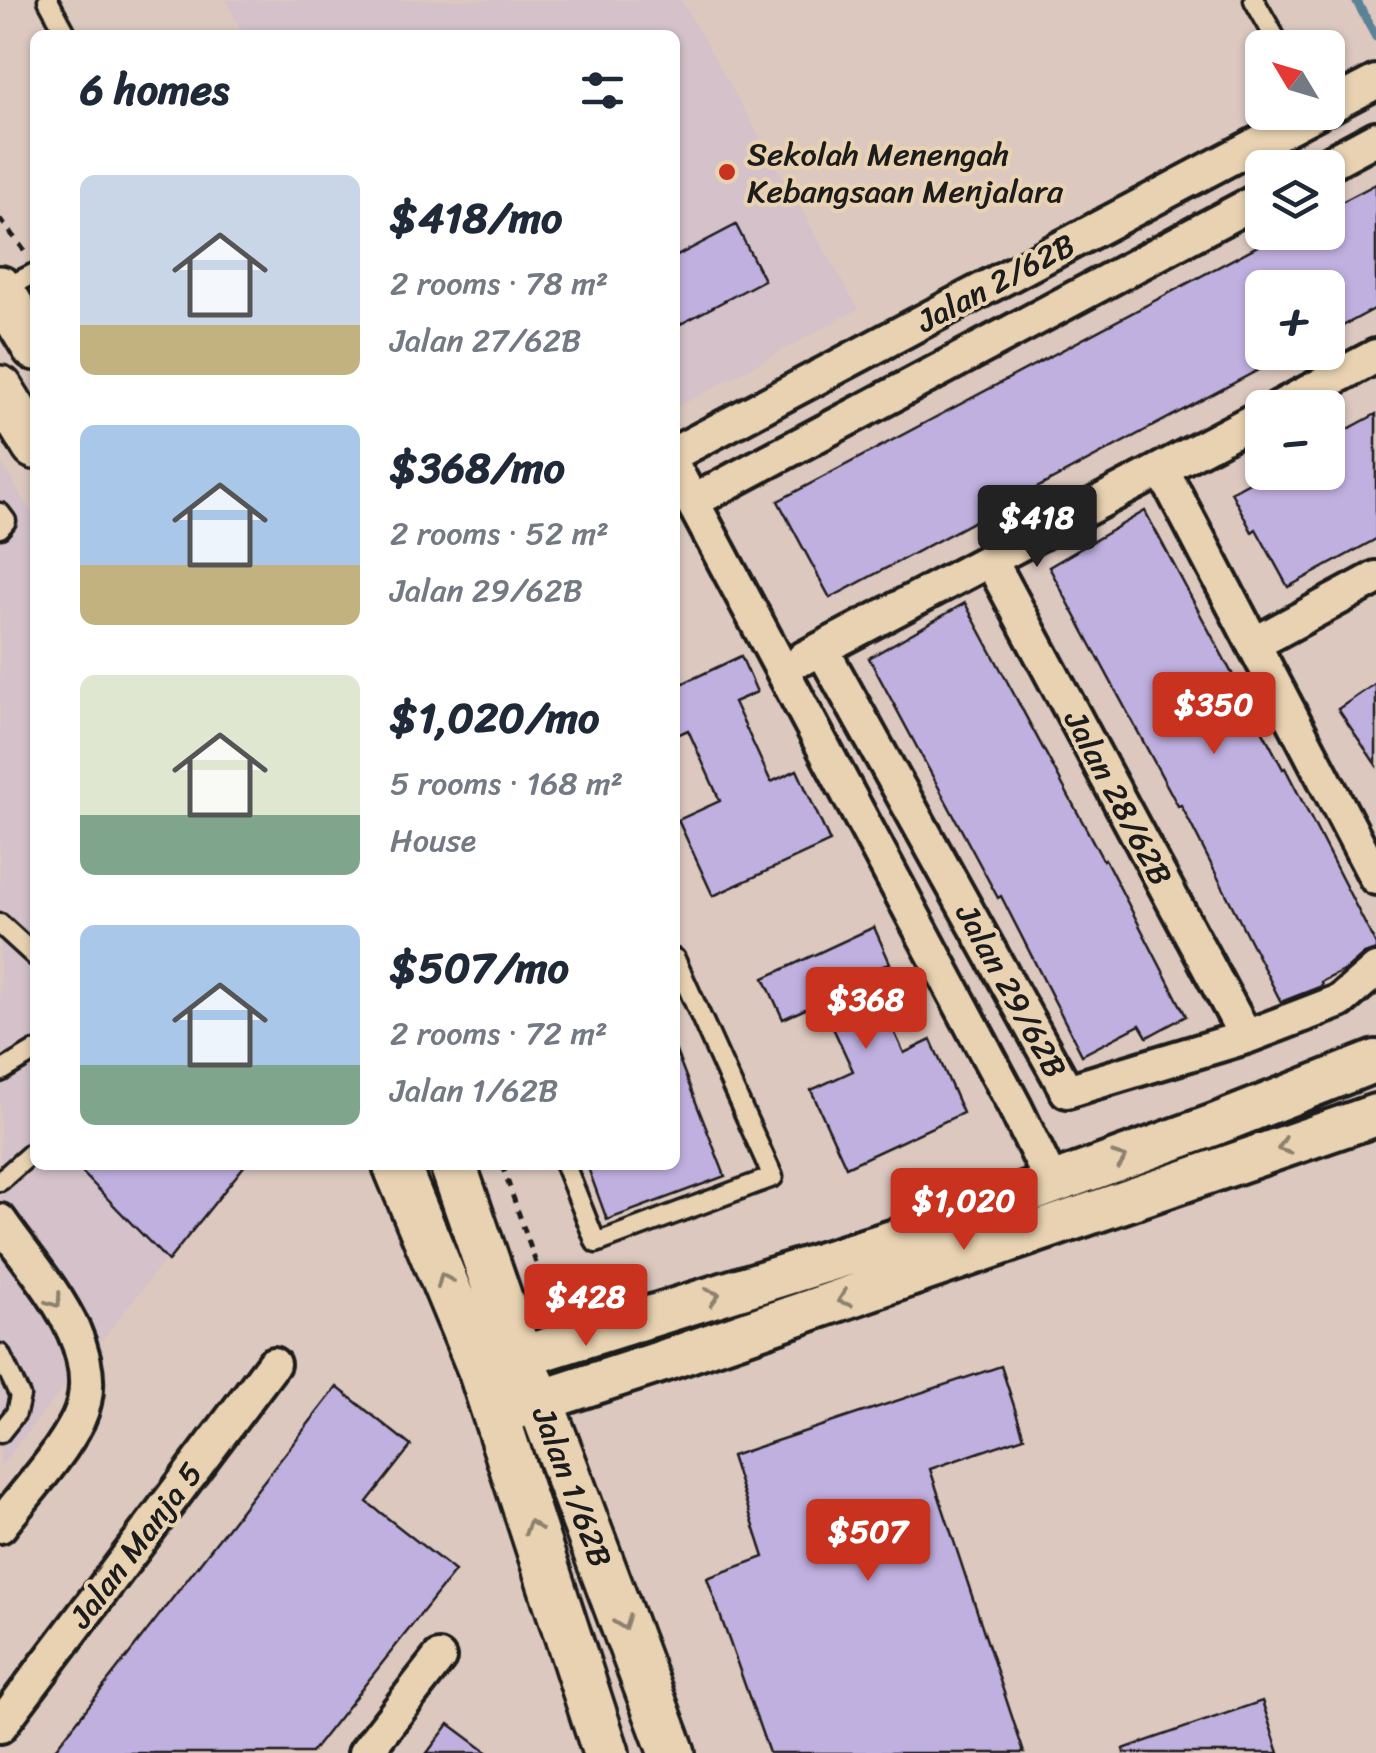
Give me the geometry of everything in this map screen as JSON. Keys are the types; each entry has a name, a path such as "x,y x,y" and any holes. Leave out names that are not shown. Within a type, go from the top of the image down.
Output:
{"main road":[{"path":"0,290 30,340"},
{"name":"Jalan 1/62B","path":"399,1170 500,1363 540,1400 672,1753"},
{"name":"Jalan 1/62B","path":"454,1170 500,1363 496,1415 606,1753"}],"street":[{"path":"1345,101 1373,92"},
{"name":"Jalan 2/62B","path":"680,450 1283,130"},
{"path":"1345,155 1376,138"},
{"path":"692,502 1245,207"},
{"path":"1312,390 1376,356"},
{"path":"782,670 1245,425"},
{"path":"1162,469 1376,878"},
{"name":"Jalan 29/62B","path":"680,479 1052,1183"},
{"name":"Jalan 28/62B","path":"990,559 1246,1037"},
{"path":"1254,644 1376,578"},
{"name":"Jalan 29/62B","path":"822,648 1067,1092 1246,1037 1340,1000 1376,970"},
{"path":"500,1363 905,1237 1214,1125 1376,1061"},
{"path":"496,1415 692,1352 1376,1115"},
{"path":"0,1221 71,1324 88,1371 79,1418 0,1526"},
{"name":"Jalan Manja 5","path":"0,1726 273,1364"},
{"path":"365,1753 440,1658"}],"lane":[{"path":"48,0 64,30"},
{"path":"1254,0 1272,30"},
{"path":"0,290 30,275"},
{"path":"0,513 6,521 0,528"},
{"path":"0,924 30,951"},
{"path":"567,1170 596,1243 773,1177 680,970"},
{"path":"0,1072 30,1054"},
{"path":"0,1181 30,1154"},
{"path":"0,1354 20,1396 16,1413 0,1433"}],"path":[{"path":"0,218 30,257"},
{"path":"504,1170 538,1272 579,1282"}],"shaded area":[{"name":"Sekolah Menengah Kebangsaan Menjalara","path":"226,0 681,0 858,309 680,405 680,30 241,30"},
{"path":"0,461 30,510 30,1170 237,1170 0,1467"}],"building":[{"path":"1376,184 1376,308 1345,325 1345,270 1245,270 1245,370 1258,370 830,598 778,501 1250,250 1345,250 1345,200"},
{"path":"736,225 764,280 680,324 680,254"},
{"path":"1376,414 1376,539 1288,587 1231,492 1245,484 1245,490 1345,490 1345,431"},
{"path":"1145,511 1376,945 1376,950 1321,982 1322,986 1281,1002 1181,805 1178,806 1049,567"},
{"path":"965,603 1186,1016 1147,1037 1140,1025 1082,1055 1001,896 998,898 869,658"},
{"path":"741,656 757,692 734,702 771,782 797,770 830,842 713,896 680,819 720,801 688,730 680,734 680,685"},
{"path":"1376,683 1376,765 1338,709"},
{"path":"874,927 890,963 867,973 904,1053 931,1040 963,1113 846,1167 811,1090 853,1071 821,1002 783,1019 764,978"},
{"path":"680,1062 725,1176 607,1220 589,1170 680,1170"},
{"path":"80,1170 241,1170 168,1261"},
{"path":"1001,1366 1024,1437 930,1469 1024,1753 769,1753 707,1578 764,1557 731,1456"},
{"path":"337,1387 411,1446 367,1502 455,1571 311,1753 52,1753"},
{"path":"1262,1701 1279,1753 1124,1753 1123,1749"},
{"path":"449,1724 488,1753 427,1753"}],"waterway":[{"path":"1356,0 1376,37"}],"place":[{"name":"Sekolah Menengah Kebangsaan Menjalara","path":"727,172"}]}
